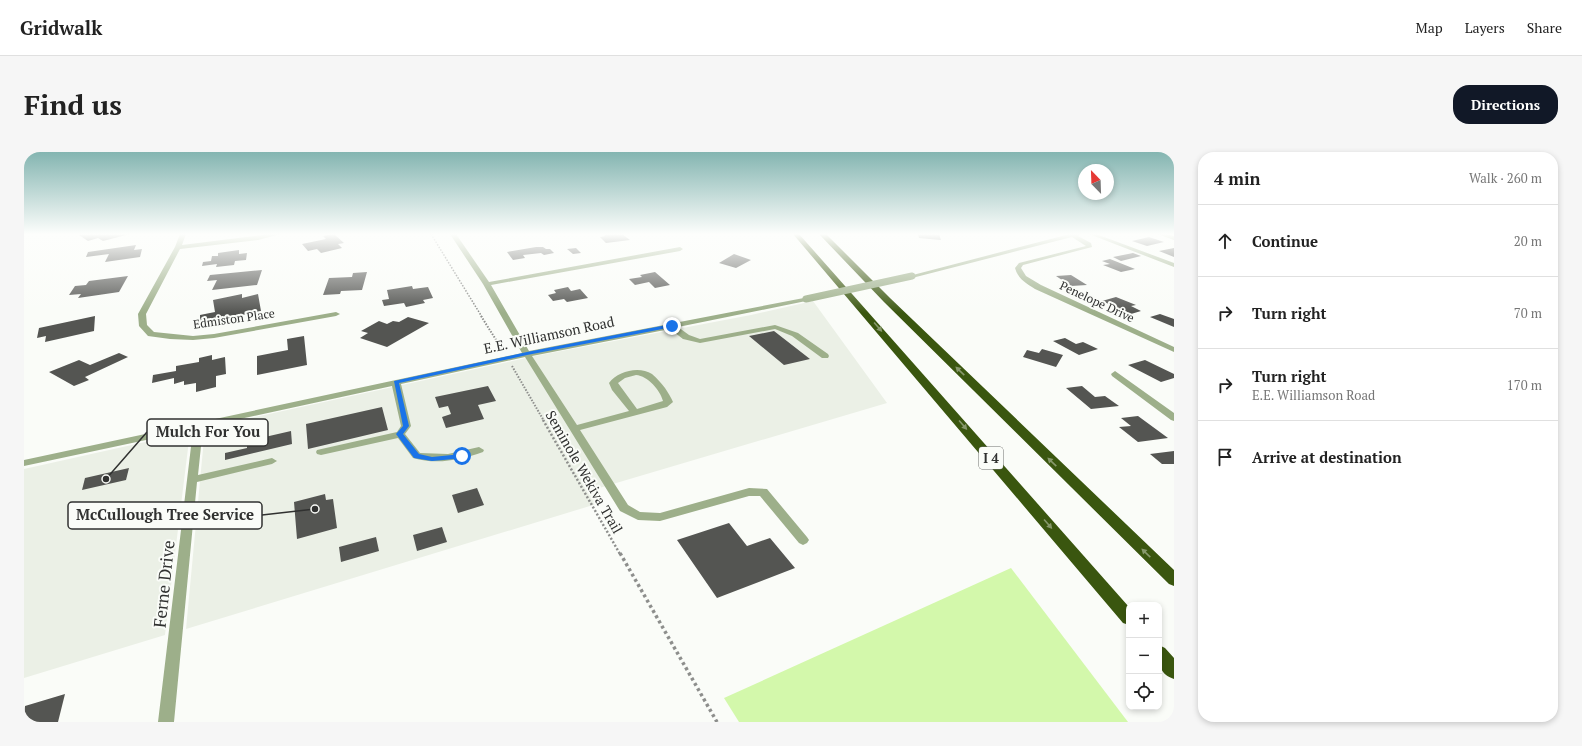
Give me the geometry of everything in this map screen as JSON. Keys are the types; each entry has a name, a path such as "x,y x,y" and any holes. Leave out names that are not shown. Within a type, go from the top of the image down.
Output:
{"highway":[{"name":"I 4","path":"819,261 1126,615"},
{"path":"849,261 1174,580"},
{"path":"1162,657 1174,671"}],"street":[{"name":"Edmiston Place","path":"171,261 142,314 143,326 152,334 170,337 214,336 336,314"},
{"path":"471,261 487,284 527,354 624,508 638,516 660,517 749,492 763,492 803,540"},
{"path":"487,284 616,261"},
{"name":"E.E. Williamson Road","path":"24,463 507,358 747,312 912,276 972,261"},
{"name":"Penelope Drive","path":"1034,261 1020,264 1018,268 1020,275 1026,280 1174,350"},
{"path":"1162,261 1174,265"},
{"path":"672,326 686,337 700,342 775,328 783,328 825,356"},
{"path":"574,429 635,413 664,405 668,402 667,398 649,375 640,372 618,378 613,383 615,388 635,413"},
{"path":"1115,374 1174,418"},
{"path":"321,452 400,434 406,426 396,382"},
{"name":"Ferne Drive","path":"166,722 198,425"},
{"path":"400,434 416,456 432,459 462,456 479,450"},
{"path":"192,480 272,461"}],"path":[{"name":"Seminole Wekiva Trail","path":"447,261 507,358 717,722"}],"shaded area":[{"path":"813,301 887,403 596,489 603,502 186,629 205,428 535,356 751,315"},
{"path":"190,432 165,635 24,678 24,469"}],"green space":[{"path":"1011,568 1128,722 739,722 724,698"}],"building":[{"path":"235,261 234,265 216,267 217,264 202,266 203,262 239,261"},
{"path":"723,261 750,261 736,268 719,263"},
{"path":"1102,261 1114,261 1135,269 1121,272 1103,265 1110,264"},
{"path":"262,270 257,285 212,290 217,280 207,281 210,275"},
{"path":"367,272 362,290 341,291 340,294 323,295 329,278 352,277 353,273"},
{"path":"655,272 670,285 655,288 649,282 635,285 629,279 642,277 640,275"},
{"path":"1071,275 1087,285 1071,286 1056,276"},
{"path":"128,276 119,292 78,298 81,294 69,295 75,286 86,285 89,281"},
{"path":"412,286 413,289 428,287 433,298 423,300 425,303 406,307 404,303 384,306 382,300 389,299 387,290"},
{"path":"568,287 571,291 580,289 588,298 567,302 564,299 553,301 548,295 556,293 554,290"},
{"path":"242,294 242,298 258,294 261,311 223,319 223,316 200,321 200,315 215,312 213,300"},
{"path":"1116,297 1136,305 1131,306 1141,311 1131,314 1102,301"},
{"path":"1160,314 1174,319 1174,327 1150,317"},
{"path":"95,316 94,331 45,342 46,336 37,338 39,328"},
{"path":"408,317 429,323 387,347 360,338 368,333 361,331 379,321 387,324 393,321 399,322"},
{"path":"774,331 810,359 784,365 749,336"},
{"path":"304,336 307,365 257,375 257,356 288,350 287,339"},
{"path":"1065,338 1076,344 1083,342 1098,349 1079,355 1053,341"},
{"path":"1042,349 1063,355 1056,367 1023,357 1027,350 1039,353"},
{"path":"119,353 128,357 85,377 89,380 74,386 49,372 79,360 90,365"},
{"path":"212,355 212,360 225,357 226,374 216,376 216,387 196,392 196,383 184,385 184,381 174,384 174,378 152,383 153,375 176,371 176,366 199,362 199,358"},
{"path":"1145,360 1174,374 1174,378 1161,382 1128,365"},
{"path":"488,386 496,401 478,405 484,419 446,428 442,417 451,414 448,406 439,408 435,397"},
{"path":"1082,386 1095,397 1105,396 1119,406 1091,409 1066,388"},
{"path":"382,407 388,430 308,449 306,424"},
{"path":"1138,416 1168,438 1138,442 1119,427 1131,426 1121,418"},
{"path":"291,431 292,444 225,460 225,453 247,448 247,441"},
{"path":"1174,451 1174,464 1162,464 1150,454"},
{"path":"129,468 126,480 82,490 85,478"},
{"path":"477,488 484,505 458,513 452,495"},
{"path":"325,494 326,500 333,499 337,528 297,539 294,502"},
{"path":"729,523 747,546 770,538 795,568 717,598 677,540"},
{"path":"442,527 447,542 417,551 413,535"},
{"path":"376,537 379,551 341,562 339,547"},
{"path":"65,694 58,722 24,722 25,706"}],"place":[{"name":"Mulch For You","path":"106,479"},
{"name":"McCullough Tree Service","path":"315,509"}],"route":[{"path":"462,456 432,459 416,456 400,434 406,426 396,382 594,340 672,326"}]}
